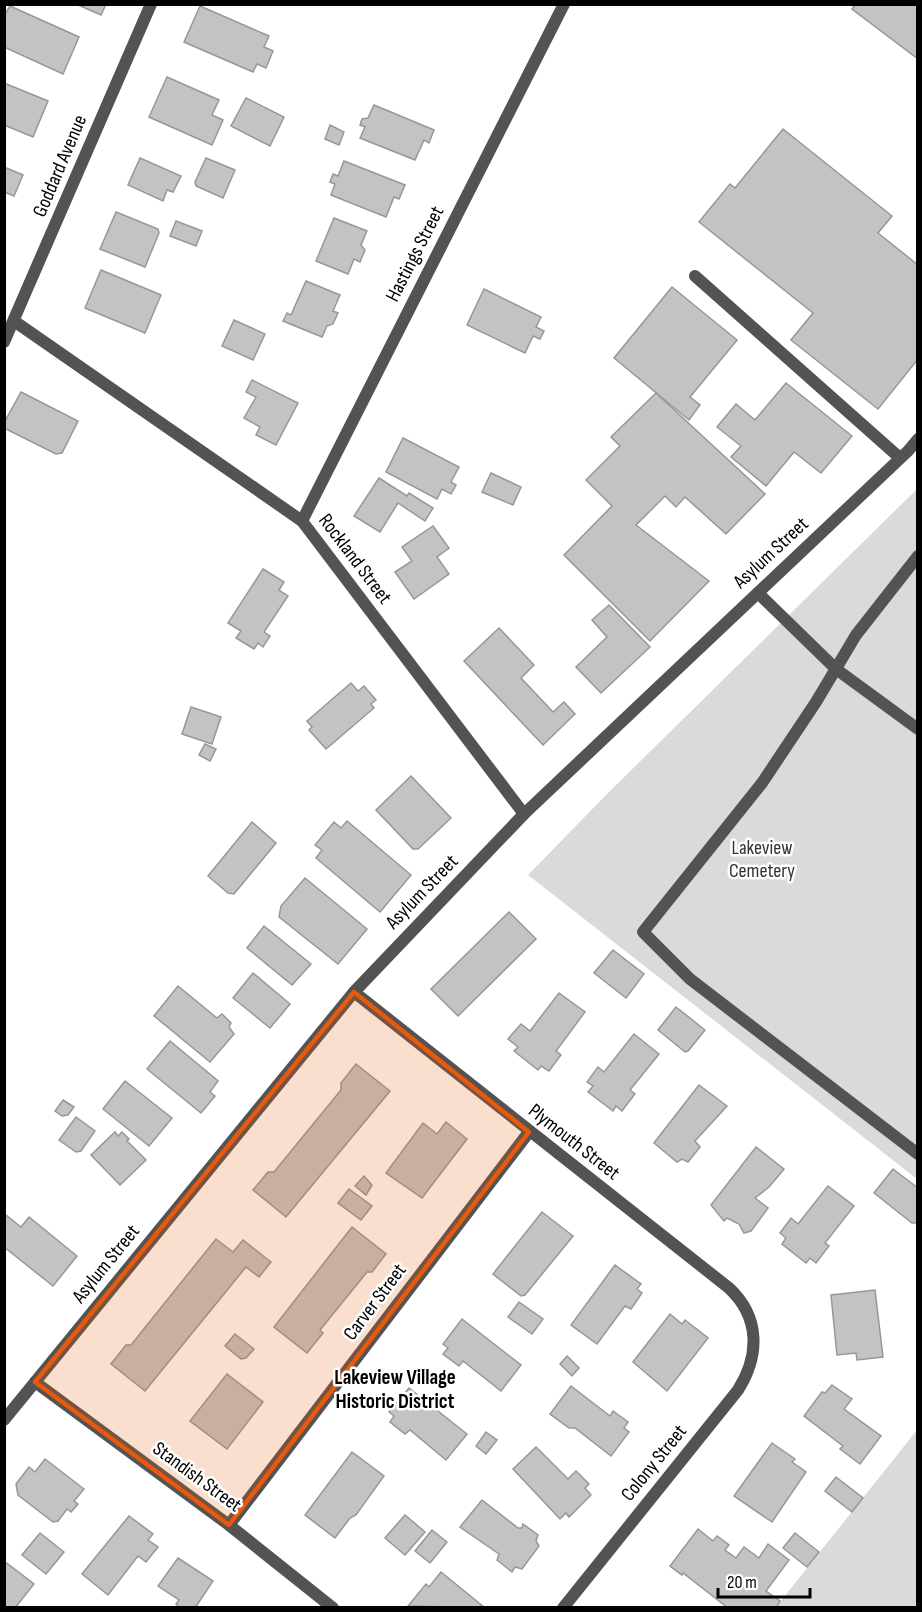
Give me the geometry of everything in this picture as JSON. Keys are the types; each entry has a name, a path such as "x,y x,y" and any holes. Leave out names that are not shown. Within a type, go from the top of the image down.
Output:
{"street":[{"name":"Goddard Avenue","path":"4,342 151,4"},
{"name":"Hastings Street","path":"302,520 564,4"},
{"path":"695,276 900,458"},
{"name":"Rockland Street","path":"14,321 302,520 524,814"},
{"name":"Asylum Street","path":"4,1420 354,992 524,814 918,439"},
{"path":"918,556 856,635 816,702 762,783 643,932 690,980 918,1154"},
{"path":"758,592 836,669 918,729"},
{"name":"Plymouth Street","path":"354,992 729,1288 742,1304 753,1335"},
{"name":"Carver Street","path":"229,1525 529,1132"},
{"name":"Colony Street","path":"563,1608 738,1390 752,1362 753,1335"},
{"name":"Standish Street","path":"35,1382 229,1525 333,1608"}],"highlighted area":[{"path":"354,992 529,1132 229,1525 35,1382"}],"green space":[{"name":"Lakeview Cemetery","path":"917,489 917,1179 528,875 608,793"},
{"path":"917,1430 917,1607 776,1607"}],"building":[{"path":"76,4 106,4 101,15"},
{"path":"856,4 918,4 918,59 852,9"},
{"path":"10,6 79,37 63,74 4,47 4,16"},
{"path":"200,6 269,36 264,47 273,51 266,68 257,64 253,72 184,42"},
{"path":"167,77 219,100 212,115 223,120 212,145 149,117"},
{"path":"4,83 48,101 33,137 4,125"},
{"path":"246,98 284,117 270,146 231,126"},
{"path":"374,105 434,130 429,143 424,140 415,160 360,138 365,127 360,125 362,119 368,118"},
{"path":"330,125 344,132 339,145 325,139"},
{"path":"783,129 892,216 878,233 918,265 918,359 878,409 791,340 813,313 699,222 730,184 735,188"},
{"path":"140,158 181,176 173,192 167,190 163,201 128,185"},
{"path":"206,158 235,170 223,198 196,186 195,182"},
{"path":"344,161 405,185 399,199 394,197 386,217 331,195 335,184 330,182 333,174 338,176"},
{"path":"4,167 23,175 14,196 4,192"},
{"path":"116,212 158,229 159,233 145,267 100,249"},
{"path":"334,218 367,231 361,245 365,250 360,262 354,259 348,274 316,261"},
{"path":"176,221 202,231 196,246 170,236"},
{"path":"101,270 161,295 145,333 85,308"},
{"path":"306,281 340,295 333,311 338,313 333,324 327,326 322,337 283,321 287,313 291,315"},
{"path":"672,287 737,340 690,397 700,405 689,420 614,358"},
{"path":"484,289 541,317 536,327 544,331 540,339 533,336 525,353 467,325"},
{"path":"234,320 265,334 253,360 222,346"},
{"path":"252,380 298,403 276,445 256,435 260,427 244,418 256,397 246,392"},
{"path":"786,383 852,436 821,473 794,452 766,486 731,457 741,446 717,427 736,404 755,420"},
{"path":"21,392 78,421 62,453 56,454 4,428 4,423"},
{"path":"656,393 765,494 726,534 685,497 676,507 665,496 636,525 709,581 650,641 564,555 612,506 586,480 620,446 611,437"},
{"path":"403,438 459,467 451,482 456,485 451,494 442,489 437,499 386,472"},
{"path":"491,473 521,487 513,505 482,492"},
{"path":"379,478 407,496 409,493 433,508 425,521 398,503 380,532 354,516"},
{"path":"433,526 449,548 437,557 449,574 414,599 395,572 412,561 402,547"},
{"path":"263,569 284,582 279,590 288,596 264,632 270,636 263,647 258,643 254,649 236,638 241,631 228,623"},
{"path":"609,605 650,647 601,693 576,667 607,637 592,620"},
{"path":"499,628 534,665 521,678 553,712 564,702 575,714 543,745 464,661"},
{"path":"351,683 358,691 364,686 376,700 371,704 374,708 326,749 309,730 312,727 307,721"},
{"path":"191,707 221,717 212,744 182,734"},
{"path":"205,744 216,749 210,761 199,755"},
{"path":"411,776 451,818 418,849 413,849 376,810"},
{"path":"347,821 411,875 380,912 316,858 322,850 315,845 334,822 341,828"},
{"path":"252,822 276,843 234,894 228,893 208,876"},
{"path":"305,878 367,929 338,964 279,917 281,906"},
{"path":"509,912 536,939 458,1016 431,989"},
{"path":"264,926 311,964 292,985 247,948"},
{"path":"613,950 644,974 626,998 594,973"},
{"path":"253,973 290,1004 270,1028 233,998"},
{"path":"178,986 217,1018 222,1014 231,1023 229,1027 234,1034 210,1062 154,1016"},
{"path":"559,993 585,1012 556,1051 561,1055 549,1071 541,1066 538,1070 514,1051 518,1047 508,1039 521,1024 530,1031"},
{"path":"676,1007 705,1030 685,1052 658,1030"},
{"path":"634,1034 659,1054 630,1090 635,1094 622,1111 616,1106 613,1111 588,1092 593,1086 587,1082 598,1067 604,1072"},
{"path":"170,1041 218,1081 210,1092 215,1096 201,1113 147,1069"},
{"path":"356,1064 390,1091 286,1217 253,1190 268,1172 274,1172 341,1090 341,1083"},
{"path":"125,1081 172,1118 149,1146 103,1109"},
{"path":"699,1085 727,1106 695,1141 700,1147 688,1162 682,1159 677,1162 654,1143"},
{"path":"63,1100 74,1107 68,1115 62,1116 55,1111"},
{"path":"76,1117 95,1131 81,1151 76,1152 59,1140"},
{"path":"446,1122 467,1139 422,1198 386,1173 423,1123 437,1134"},
{"path":"115,1132 118,1136 122,1132 129,1139 127,1141 146,1160 120,1185 91,1155"},
{"path":"756,1147 784,1169 769,1187 755,1198 768,1208 751,1231 744,1233 739,1224 727,1218 724,1221 711,1205"},
{"path":"893,1169 918,1188 918,1220 915,1223 874,1193"},
{"path":"364,1176 372,1185 366,1195 355,1186"},
{"path":"828,1186 854,1206 825,1243 829,1246 816,1263 810,1258 806,1263 782,1244 786,1238 780,1233 791,1218 798,1224"},
{"path":"349,1189 372,1206 361,1220 338,1203"},
{"path":"542,1212 573,1236 525,1295 521,1296 493,1274"},
{"path":"6,1215 21,1227 29,1217 77,1256 53,1286 4,1247 4,1217"},
{"path":"352,1227 386,1254 372,1272 367,1272 320,1330 323,1333 307,1353 274,1327"},
{"path":"216,1239 233,1252 243,1240 271,1262 259,1277 246,1267 145,1391 111,1364 126,1345 131,1345"},
{"path":"615,1265 641,1284 637,1289 642,1293 631,1309 625,1306 597,1344 571,1325"},
{"path":"875,1290 883,1357 857,1360 856,1353 837,1355 831,1295"},
{"path":"519,1302 543,1319 532,1334 508,1317"},
{"path":"670,1314 682,1324 685,1320 708,1338 667,1391 633,1362"},
{"path":"462,1319 521,1365 501,1391 463,1361 459,1366 443,1354 448,1348 443,1344"},
{"path":"235,1334 254,1349 246,1358 241,1359 225,1346"},
{"path":"567,1356 579,1368 572,1376 560,1364"},
{"path":"227,1374 263,1402 227,1449 190,1421"},
{"path":"832,1385 852,1399 844,1409 881,1436 860,1464 840,1449 843,1446 804,1416 822,1392 825,1393"},
{"path":"571,1386 610,1416 613,1411 628,1422 624,1428 629,1432 611,1456 575,1428 569,1428 550,1414"},
{"path":"409,1388 467,1434 446,1460 410,1430 405,1434 390,1422 394,1416 389,1412"},
{"path":"486,1432 497,1440 486,1454 476,1446"},
{"path":"772,1443 795,1459 792,1462 806,1472 772,1522 734,1496"},
{"path":"536,1447 568,1479 576,1471 589,1484 585,1488 591,1495 569,1517 566,1513 560,1519 513,1469"},
{"path":"352,1452 384,1476 356,1515 350,1518 335,1538 305,1515"},
{"path":"45,1459 84,1489 74,1501 78,1504 71,1512 67,1509 58,1521 53,1522 18,1495 16,1484 29,1467 35,1472"},
{"path":"836,1477 863,1498 852,1512 825,1491"},
{"path":"482,1500 518,1528 522,1528 523,1524 538,1535 536,1541 539,1546 522,1569 515,1567 512,1572 497,1560 499,1554 460,1527"},
{"path":"405,1515 425,1532 405,1555 385,1538"},
{"path":"129,1516 153,1534 148,1540 158,1547 146,1562 138,1556 108,1595 82,1574"},
{"path":"698,1529 713,1541 717,1536 729,1545 725,1550 736,1558 744,1547 759,1558 768,1544 789,1560 766,1591 780,1601 776,1608 728,1608 683,1573 682,1575 670,1566"},
{"path":"432,1530 447,1542 430,1563 415,1551"},
{"path":"40,1533 64,1552 46,1574 22,1555"},
{"path":"795,1533 819,1552 807,1567 783,1548"},
{"path":"178,1558 213,1581 195,1608 181,1608 176,1604 179,1600 158,1586"},
{"path":"4,1561 34,1584 15,1608 4,1608"},
{"path":"441,1572 485,1608 408,1606 426,1584 429,1587"}],"district":[{"name":"Lakeview Village Historic District","path":"395,1389"}]}
